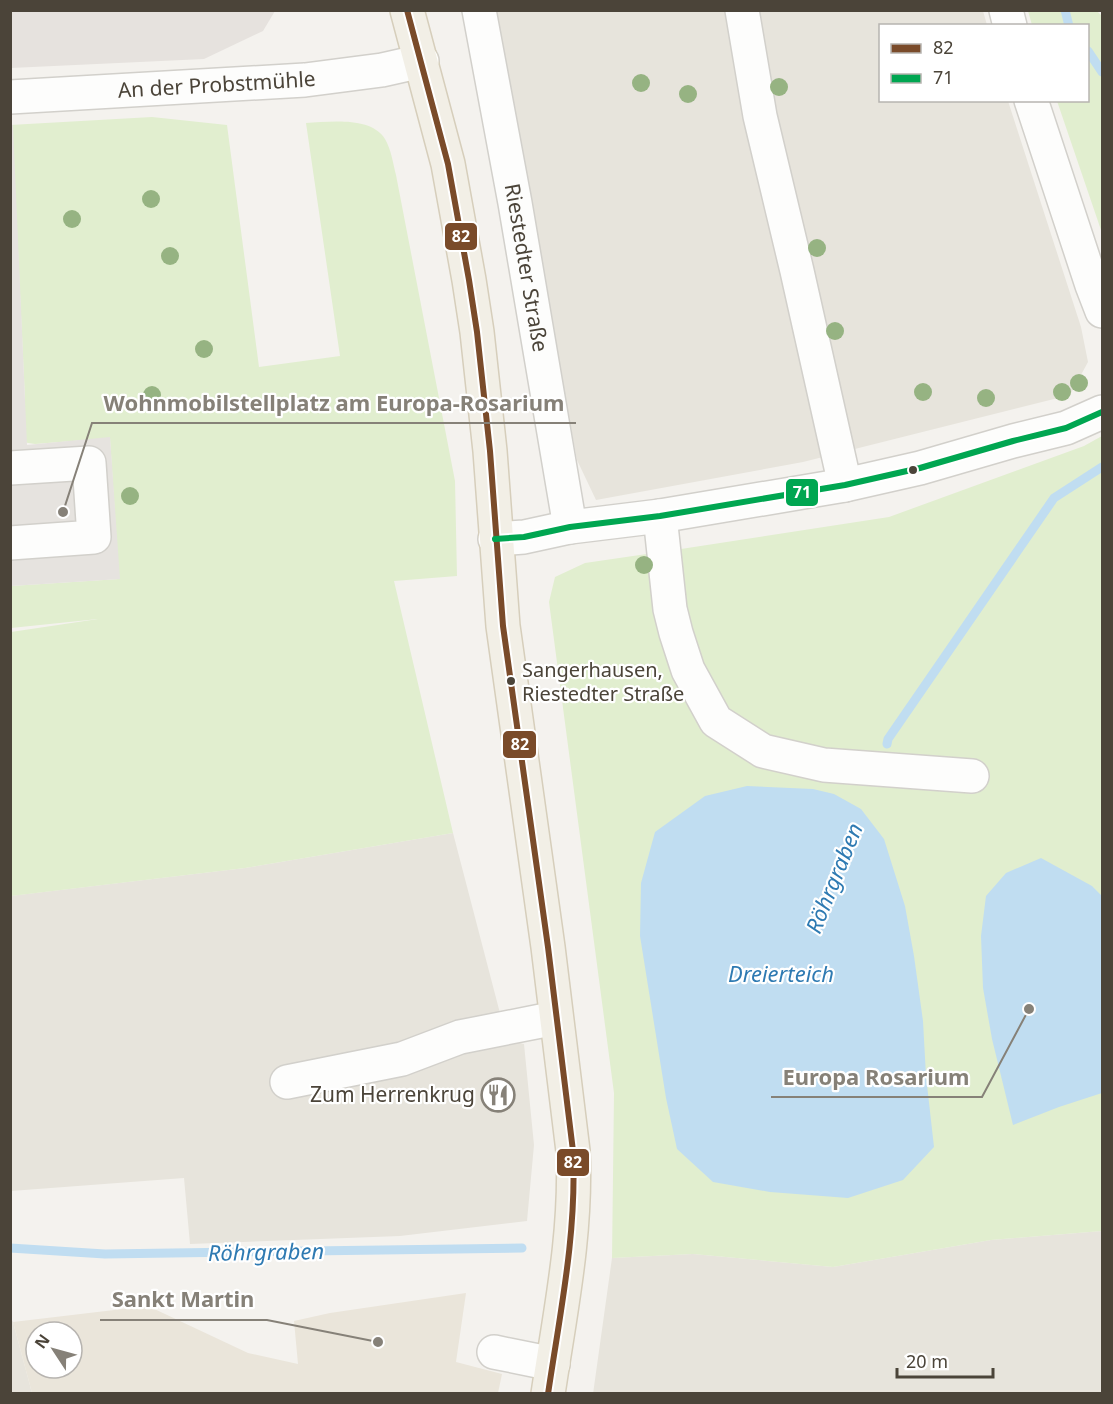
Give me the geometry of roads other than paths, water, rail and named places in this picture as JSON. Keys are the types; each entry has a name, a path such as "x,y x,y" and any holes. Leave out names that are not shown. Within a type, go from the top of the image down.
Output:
{"main road":[{"path":"407,10 448,164 477,332 490,451 495,539 507,660 537,862 573,1152 571,1243 550,1379"}],"street":[{"name":"Riestedter Straße","path":"479,10 515,203 570,527"},
{"path":"742,10 760,116 845,485"},
{"name":"An der Probstmühle","path":"10,97 305,80 382,70 422,61"},
{"path":"1032,102 1102,310"},
{"path":"495,539 524,537 570,527 660,516 845,485 920,468 1066,428 1102,412"},
{"path":"10,468 89,463 94,537 10,543"},
{"path":"660,516 670,609 676,633 688,670 716,721 763,750 824,765 972,776"},
{"path":"287,1082 402,1059 460,1037 556,1018"},
{"path":"494,1352 550,1379"}],"water":[{"name":"Dreierteich","path":"747,786 813,789 834,794 861,809 884,839 905,906 923,1021 934,1147 903,1180 848,1198 770,1192 713,1182 677,1149 666,1098 640,936 641,883 655,832 705,796"},
{"path":"1041,858 1092,886 1102,896 1102,1093 1013,1125 992,1039 983,988 981,936 986,896 1006,873"}],"waterway":[{"name":"Röhrgraben","path":"1065,10 1068,24"},
{"name":"Röhrgraben","path":"1089,52 1102,72"},
{"name":"Röhrgraben","path":"887,744 888,739 1054,498 1102,467"},
{"name":"Röhrgraben","path":"10,1248 105,1254 522,1248"}],"place":[{"name":"Wohnmobilstellplatz am Europa-Rosarium","path":"63,512"},
{"name":"Sangerhausen, Riestedter Straße","path":"511,681"},
{"name":"Europa Rosarium","path":"1029,1009"},
{"name":"Zum Herrenkrug","path":"498,1095"},
{"name":"Sankt Martin","path":"378,1342"}]}
